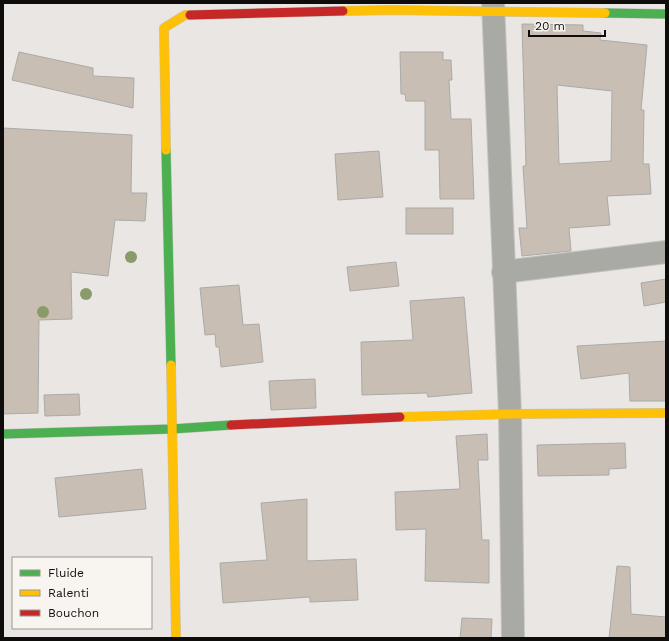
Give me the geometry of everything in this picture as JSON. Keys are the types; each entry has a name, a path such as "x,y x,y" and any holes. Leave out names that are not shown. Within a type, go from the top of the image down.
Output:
{"street":[{"path":"176,638 164,28 185,15 493,7 666,14"},
{"path":"493,7 510,414 513,638"},
{"path":"503,272 666,252"},
{"path":"3,434 172,429 334,420 510,414 666,413"}],"building":[{"path":"522,24 583,25 583,31 601,33 600,40 647,45 641,110 644,110 643,164 649,164 651,194 607,196 610,225 569,228 571,251 522,256 519,228 527,228 523,166 526,166","holes":["557,85 612,91 611,161 559,164"]},
{"path":"19,52 93,68 93,76 134,78 133,108 12,80"},
{"path":"400,52 443,52 443,60 451,60 452,80 449,80 451,119 471,119 474,199 440,199 439,150 425,150 425,101 406,101 405,94 401,94"},
{"path":"3,128 132,135 131,193 147,193 145,221 115,220 108,276 71,272 72,319 39,320 38,413 3,414"},
{"path":"379,151 383,197 338,200 335,154"},
{"path":"406,208 453,208 453,234 406,234"},
{"path":"396,262 399,286 350,291 347,267"},
{"path":"666,279 666,302 644,306 641,283"},
{"path":"239,285 243,325 259,324 263,362 221,367 219,347 216,347 215,334 205,335 200,288"},
{"path":"464,297 472,393 428,397 427,393 362,395 361,342 413,340 410,301"},
{"path":"666,341 666,401 630,401 629,373 581,379 577,346"},
{"path":"315,379 316,408 271,410 269,381"},
{"path":"79,394 80,415 45,416 44,395"},
{"path":"487,434 488,460 478,460 482,540 489,540 489,583 425,581 426,529 396,530 395,492 460,489 456,436"},
{"path":"625,443 626,468 609,469 609,475 538,476 537,445"},
{"path":"142,469 146,509 59,517 55,478"},
{"path":"307,499 307,561 356,559 358,600 310,602 310,597 223,603 220,563 267,560 261,503"},
{"path":"617,566 630,567 631,614 666,617 666,638 609,638"},
{"path":"462,618 492,619 491,638 460,638"}],"traffic: fast":[{"path":"605,13 666,14"},
{"path":"166,150 171,365"},
{"path":"3,434 172,429 231,425"}],"traffic: slow":[{"path":"343,11 391,10 605,13"},
{"path":"166,150 164,28 185,15 190,15"},
{"path":"171,365 176,638"},
{"path":"400,417 510,414 666,413"}],"traffic: jam":[{"path":"190,15 343,11"},
{"path":"231,425 400,417"}]}
